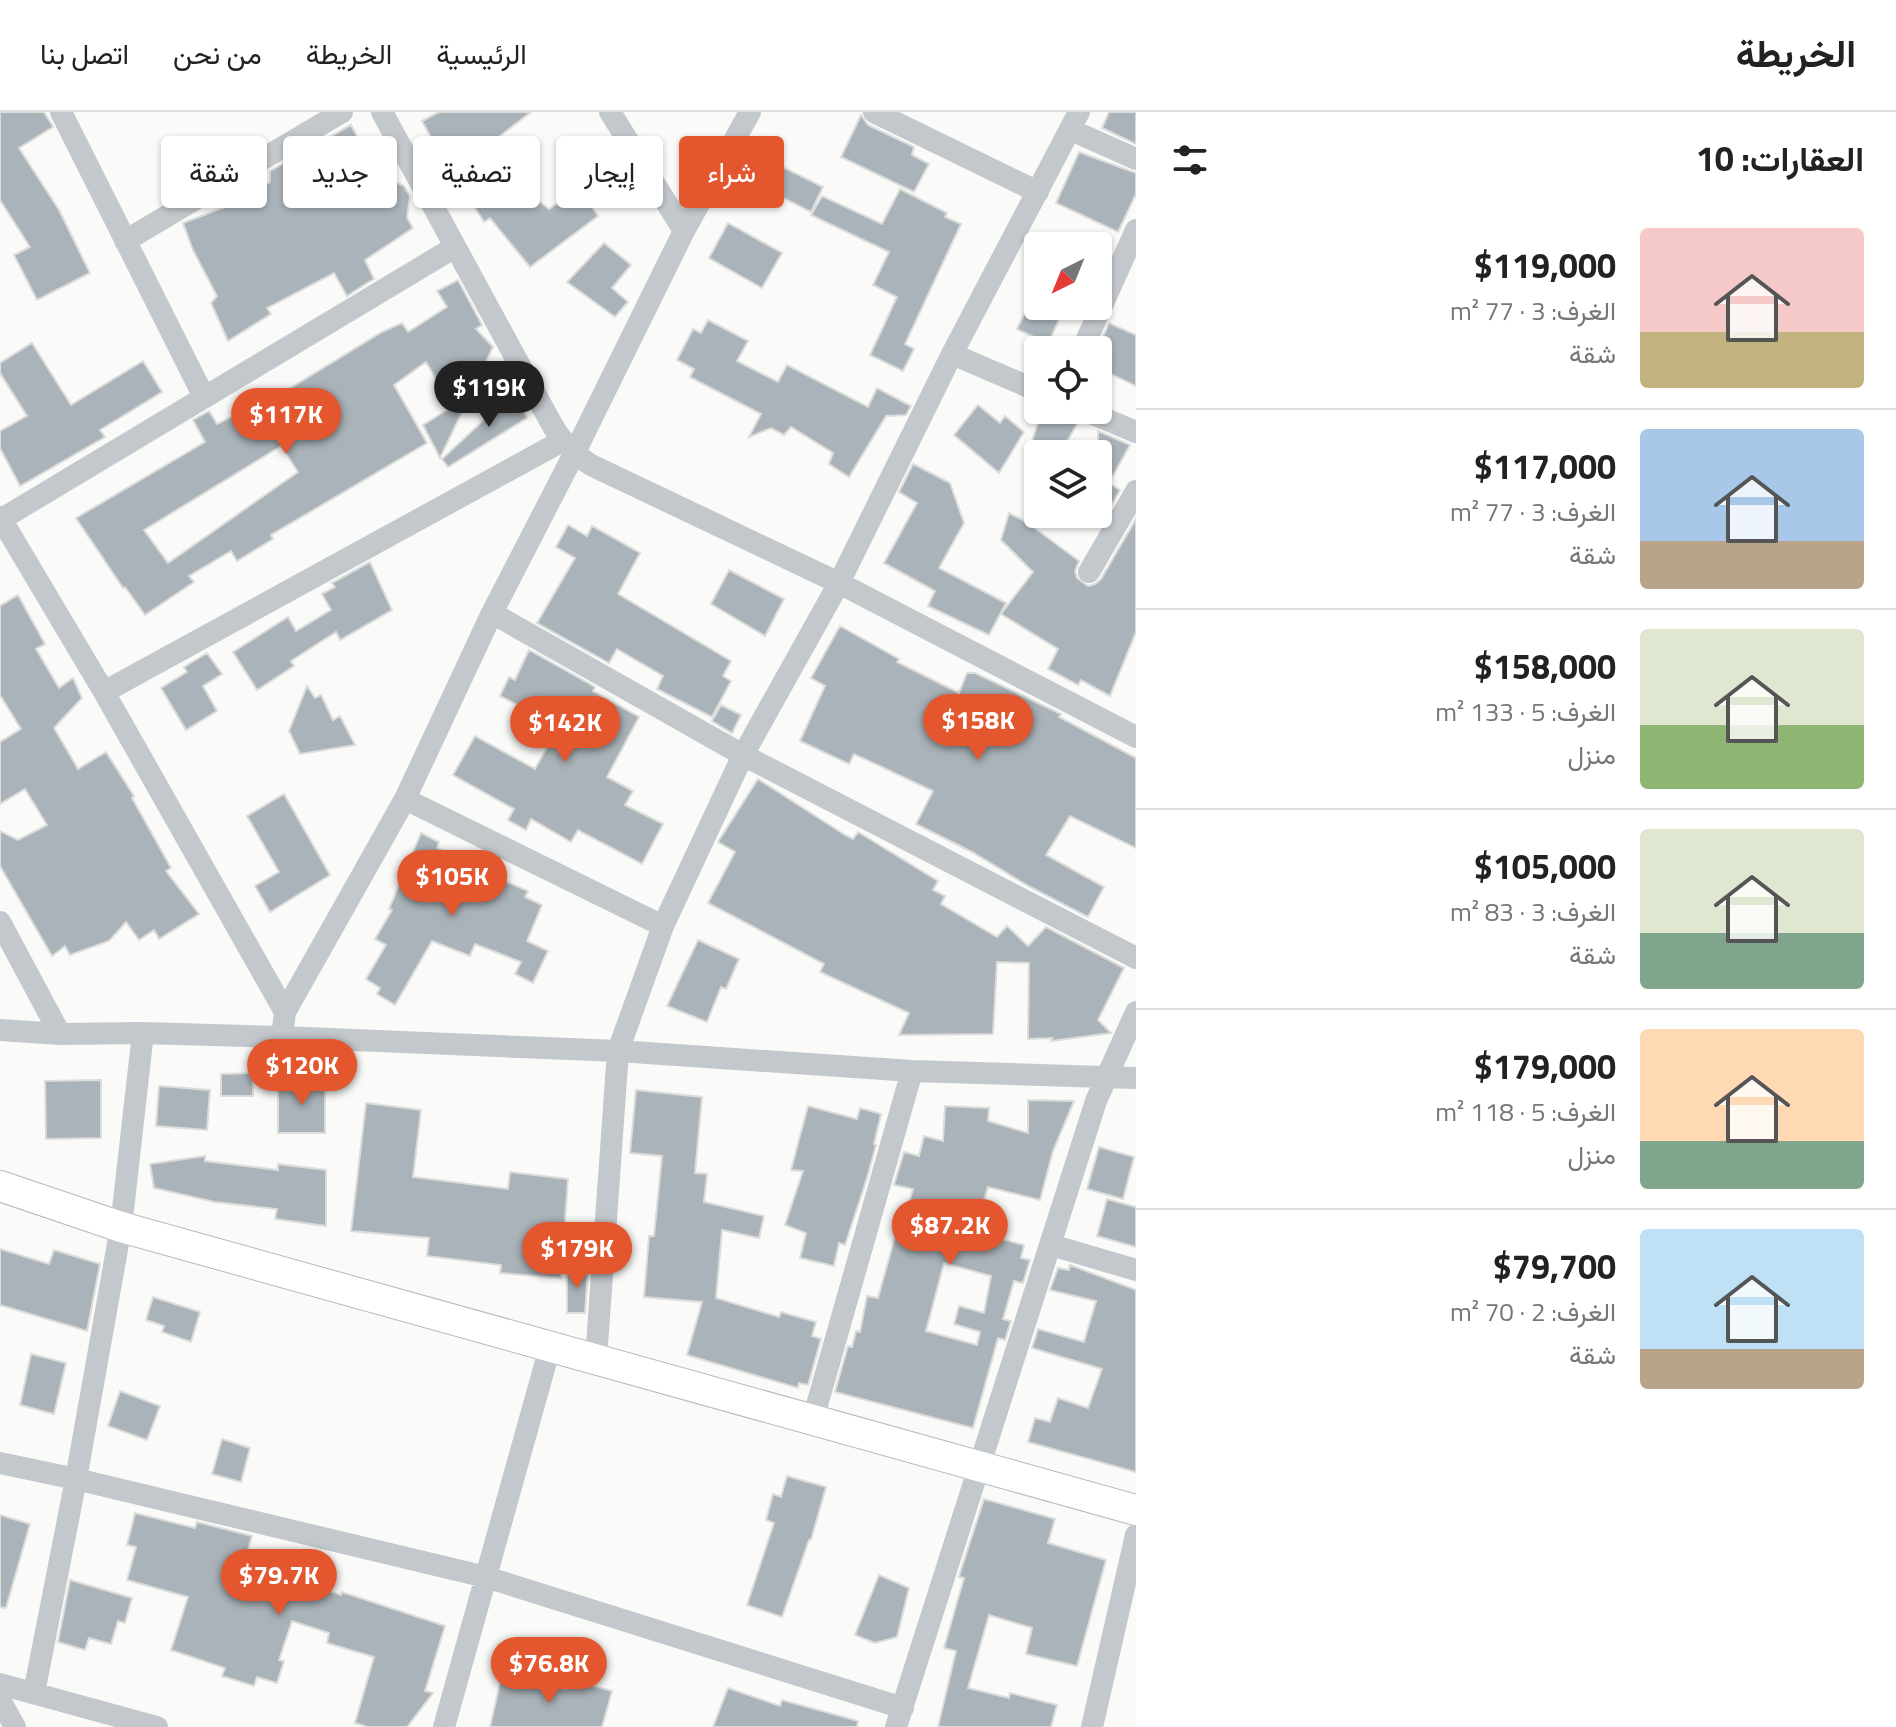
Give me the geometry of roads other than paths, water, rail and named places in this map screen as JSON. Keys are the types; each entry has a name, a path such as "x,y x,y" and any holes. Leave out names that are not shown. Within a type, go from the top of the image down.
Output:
{"street":[{"path":"61,112 204,397"},
{"path":"125,241 342,112"},
{"path":"382,112 568,448 591,465 839,583 1136,737"},
{"path":"610,112 684,231"},
{"path":"282,1037 285,1012 405,799 568,448 750,112"},
{"path":"874,112 1038,192"},
{"path":"596,1359 618,1051 663,926 743,755 839,583 952,354 1075,121 1136,159"},
{"path":"1088,336 1136,230"},
{"path":"285,1012 104,692 1,519 455,247"},
{"path":"952,354 1024,385"},
{"path":"1112,422 1136,432"},
{"path":"104,692 568,448"},
{"path":"1089,572 1136,491"},
{"path":"492,613 743,755 1136,958"},
{"path":"405,799 663,926"},
{"path":"0,922 60,1034"},
{"path":"0,1463 486,1577 900,1717 1105,1077 1136,1012"},
{"path":"0,1030 60,1034 282,1037 618,1051 912,1071 1136,1078"},
{"path":"34,1693 121,1227 143,1033"},
{"path":"813,1419 912,1071"},
{"path":"0,1186 121,1227 1136,1510"},
{"path":"1051,1245 1136,1270"},
{"path":"444,1727 550,1347"},
{"path":"1092,1727 1136,1535"},
{"path":"0,1684 157,1727"},
{"path":"0,1700 15,1727"}]}
